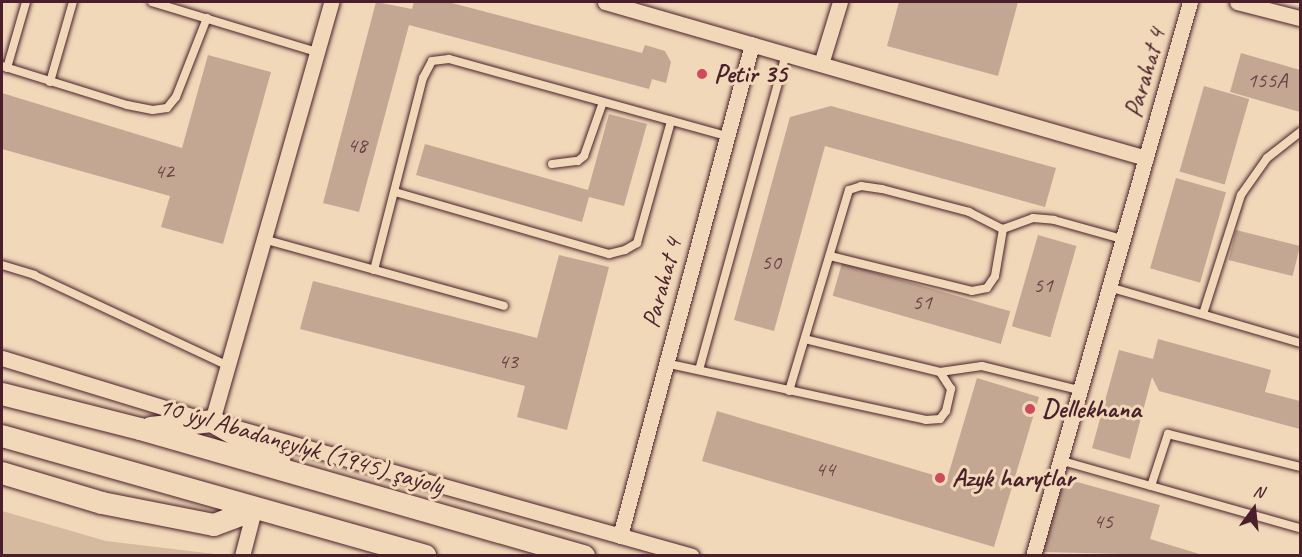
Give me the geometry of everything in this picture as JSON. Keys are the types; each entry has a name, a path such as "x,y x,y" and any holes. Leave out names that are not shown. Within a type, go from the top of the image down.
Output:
{"main road":[{"name":"10 ýyl Abadançylyk (1945) şaýoly","path":"2,394 140,429 584,555"},
{"path":"140,429 212,421 308,477"},
{"path":"2,436 254,510 425,555"},
{"path":"2,473 102,503 214,525 254,510"}],"street":[{"path":"212,421 261,239 331,2"},
{"name":"Parahat 4","path":"605,2 1146,158"},
{"path":"821,64 840,2"},
{"name":"Parahat 4","path":"1033,555 1107,287 1190,2"},
{"path":"1237,2 1300,18"},
{"name":"Parahat 4","path":"620,536 752,44"},
{"path":"2,358 212,421 691,555"},
{"path":"242,555 254,510"}],"lane":[{"path":"26,2 4,67 127,105 153,110 167,108 176,97 207,18"},
{"path":"50,82 73,2"},
{"path":"152,2 317,52"},
{"path":"699,370 786,54"},
{"path":"374,270 423,78 432,61 449,59 727,136"},
{"path":"552,164 578,161 584,156 603,102"},
{"path":"394,192 609,254 625,250 637,243 671,121"},
{"path":"1203,314 1241,195 1261,165 1300,132"},
{"path":"789,391 849,190 861,186 969,212 1003,229 1033,218 1054,220 1122,239"},
{"path":"830,256 972,291 987,288 995,276 1003,229"},
{"path":"261,239 504,306"},
{"path":"2,265 34,275 226,365"},
{"path":"1107,287 1300,343"},
{"path":"805,339 940,372 982,366 1078,390"},
{"path":"665,363 926,420 940,419 946,411 951,389 940,372"},
{"path":"1151,486 1168,434 1300,466"},
{"path":"1059,460 1300,528"}],"shaded area":[{"path":"2,511 106,541 223,555 2,555"}],"building":[{"path":"376,2 412,9 414,2 448,2 642,53 645,45 665,51 671,62 666,83 652,79 649,89 409,25 359,212 323,203"},
{"path":"899,2 1018,2 998,76 887,46"},
{"path":"1241,53 1300,70 1300,112 1230,92"},
{"path":"208,55 271,72 223,244 161,227 170,196 2,149 2,93 182,148"},
{"path":"1204,86 1249,99 1225,185 1179,172"},
{"path":"831,106 1056,168 1045,207 825,146 774,331 734,320 790,117"},
{"path":"609,114 647,124 624,206 589,197 582,222 416,175 425,144 588,190"},
{"path":"1176,178 1226,192 1200,283 1150,268"},
{"path":"1236,230 1300,246 1293,276 1229,260"},
{"path":"1038,235 1076,246 1050,337 1012,326"},
{"path":"559,255 609,267 567,430 517,417 525,386 300,329 313,281 537,338"},
{"path":"842,263 1010,311 1001,344 833,296"},
{"path":"1158,339 1271,370 1265,392 1300,401 1300,429 1159,391 1152,377 1130,459 1092,448 1119,350 1153,359"},
{"path":"977,378 1039,397 994,547 702,461 717,411 947,479"},
{"path":"1063,478 1160,505 1150,539 1206,556 1042,552"}],"place":[{"name":"Petir 35","path":"702,74"},
{"name":"Dellekhana","path":"1030,409"},
{"name":"Azyk harytlar","path":"940,478"}]}
